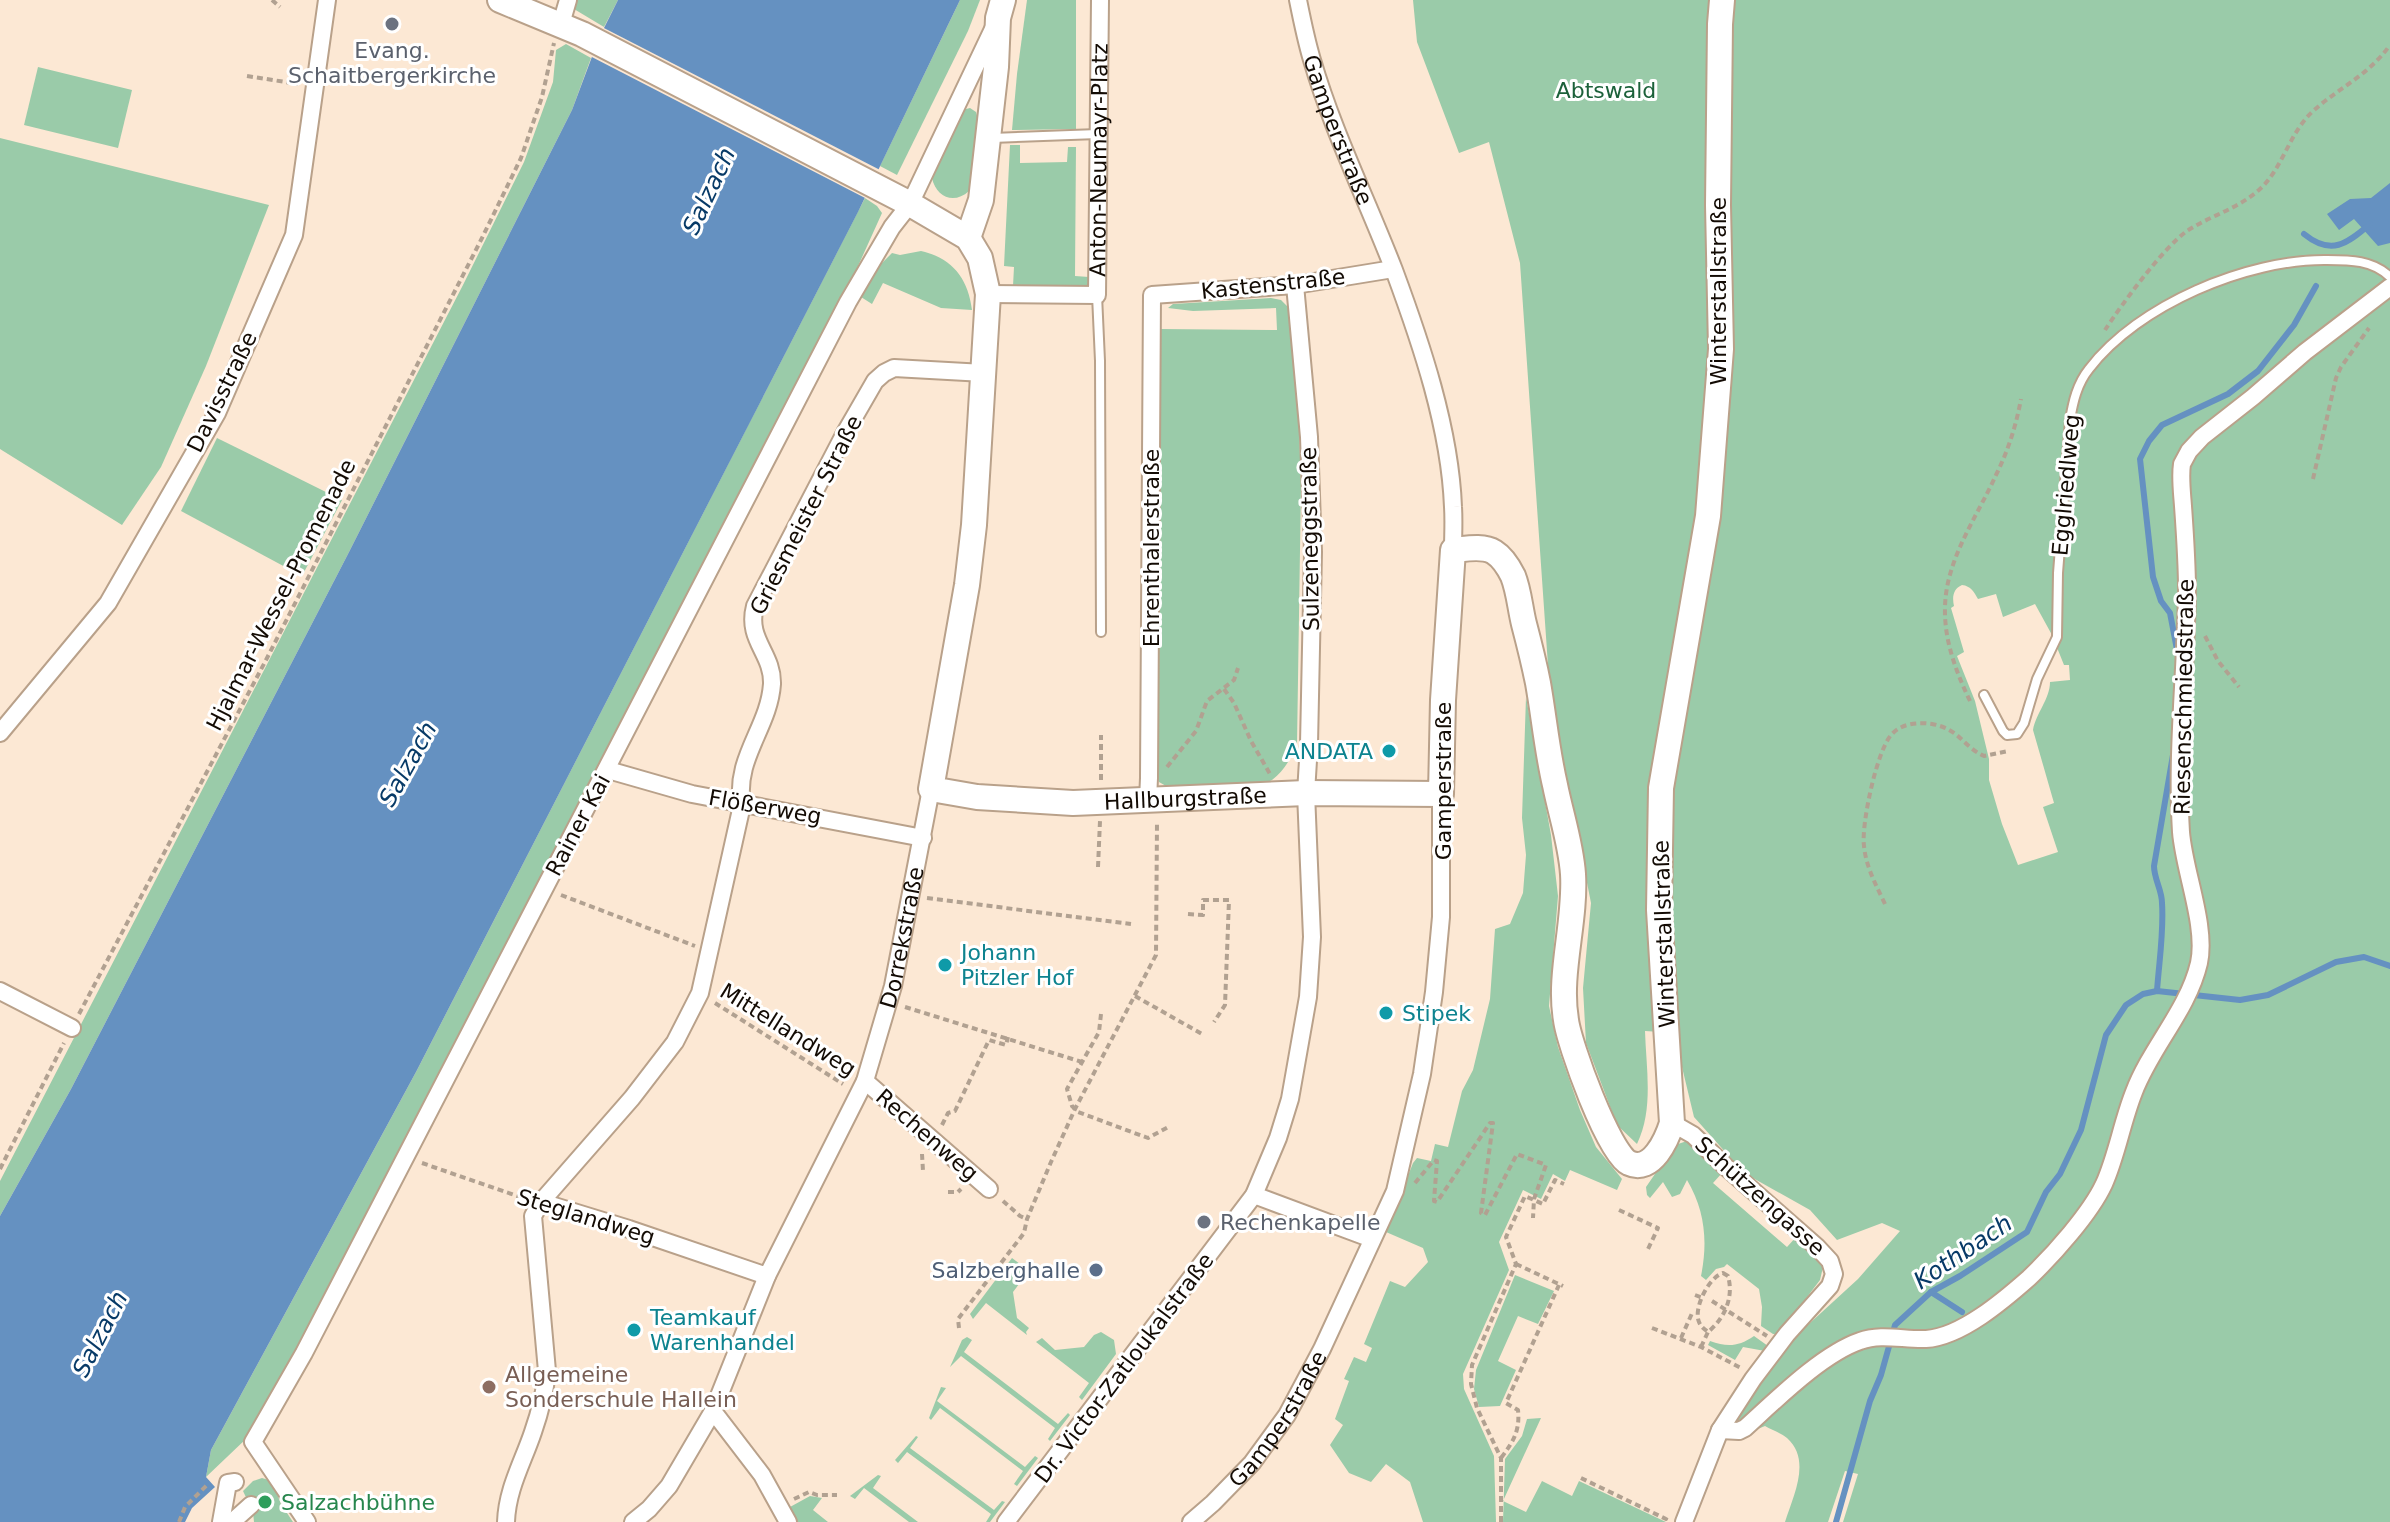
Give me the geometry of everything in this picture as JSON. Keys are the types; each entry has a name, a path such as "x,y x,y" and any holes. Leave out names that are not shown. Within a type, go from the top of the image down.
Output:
{"street":[{"name":"Davisstraße","path":"0,733 108,603 217,413 294,235 327,0"},
{"path":"500,0 571,29 910,204 968,238 980,258 988,294"},
{"path":"568,0 571,29"},
{"name":"Anton-Neumayr-Platz","path":"988,294 1097,295 1100,0"},
{"name":"Gamperstraße","path":"1191,1522 1252,1463 1287,1415 1322,1349 1395,1191 1422,1074 1441,917 1443,700 1453,550 1453,506 1446,448 1413,324 1311,59 1298,0"},
{"name":"Winterstallstraße","path":"1672,1123 1659,910 1661,788 1708,516 1721,349 1718,205 1722,0"},
{"path":"910,204 1001,9"},
{"path":"968,238 981,200 1001,9"},
{"name":"Rainer Kai","path":"307,1522 283,1496 250,1446 304,1353 848,302 892,227 910,204"},
{"name":"Kastenstraße","path":"1152,295 1295,285 1393,269"},
{"name":"Sulzeneggstraße","path":"1295,285 1309,437 1313,552 1306,793"},
{"name":"Riesenschmiedstraße","path":"1720,1430 1739,1431 1745,1428 1762,1411 1849,1345 1879,1337 1928,1339 1971,1322 2028,1278 2057,1249 2098,1197 2145,1065 2184,1002 2200,959 2182,840 2179,784 2187,599 2182,464 2202,437 2390,287"},
{"name":"Dorrekstraße","path":"633,1522 669,1486 713,1411 767,1276 862,1088 889,1002 923,838 967,585 974,525 988,294"},
{"name":"Ehrenthalerstraße","path":"1152,295 1153,804"},
{"name":"Griesmeister Straße","path":"541,1202 632,1098 675,1042 700,993 742,805 740,789 743,766 766,715 771,687 772,673 751,620 755,606 845,433 875,381 894,368 984,373"},
{"path":"1453,550 1483,548 1495,552 1513,576 1537,681 1573,874 1573,910 1564,994 1566,1021 1597,1110 1620,1157 1638,1165 1648,1162 1665,1144 1672,1123"},
{"name":"Flößerweg","path":"608,770 742,805 816,816 923,838"},
{"name":"Hallburgstraße","path":"931,789 1023,801 1153,804 1275,794 1441,794"},
{"name":"Dr. Victor-Zatloukalstraße","path":"1006,1522 1254,1195 1278,1138 1290,1099 1308,997 1312,937 1306,793"},
{"path":"0,991 72,1028"},
{"name":"Rechenweg","path":"862,1088 934,1141 989,1189"},
{"name":"Schützengasse","path":"1672,1123 1693,1135 1817,1247 1830,1261 1834,1274 1830,1286 1787,1334 1720,1430 1684,1522"},
{"path":"1254,1195 1372,1239"},
{"path":"506,1522 510,1489 533,1434 544,1396 547,1371 533,1216 541,1202"},
{"name":"Steglandweg","path":"541,1202 767,1276"},
{"path":"713,1411 762,1475 788,1522"},
{"path":"221,1522 228,1483 235,1482"},
{"path":"232,1522 251,1505"}],"lane":[{"path":"987,138 1099,134"},
{"name":"Egglriedlweg","path":"2021,729 2037,679 2057,637 2058,573 2070,420 2074,398 2089,369 2149,316 2173,302 2236,275 2270,265 2316,259 2370,263 2390,277"},
{"path":"1097,295 1101,632"},
{"path":"1984,695 1999,726 2007,735 2017,734 2021,729"}],"path":[{"path":"272,0 280,7 281,0"},
{"name":"Hjalmar-Wessel-Promenade","path":"0,1169 482,238 521,158 542,97 553,47 571,29"},
{"path":"2105,330 2165,252 2185,232 2230,211 2261,188 2309,115 2375,64 2390,45"},
{"path":"247,76 298,84"},
{"path":"2313,479 2336,378 2370,326"},
{"path":"1993,713 1979,711 1964,689 1951,654 1945,606 1955,560 2008,447 2017,424 2021,399"},
{"path":"2202,630 2218,661 2239,687"},
{"path":"1165,769 1196,731 1207,701 1234,680 1238,668"},
{"path":"1224,689 1269,773 1275,794"},
{"path":"1885,904 1866,861 1863,826 1869,796 1890,735 1906,725 1931,724 1955,732 1979,754 1988,756 2014,747 2021,729"},
{"path":"959,1328 958,1319 1024,1233 1027,1219 1075,1109 1156,955 1153,804"},
{"path":"544,889 708,951"},
{"path":"912,896 1131,924"},
{"path":"1188,914 1203,915 1203,900 1229,900 1225,1005 1214,1022"},
{"name":"Mittellandweg","path":"700,993 862,1088"},
{"path":"1134,995 1202,1034"},
{"path":"889,1002 1082,1062"},
{"path":"1101,1014 1099,1032 1067,1089 1075,1109 1148,1138 1170,1126"},
{"path":"934,1141 948,1113 955,1111 989,1040 1006,1045 1008,1037"},
{"path":"1395,1191 1406,1195 1434,1160 1437,1161 1434,1201 1437,1202 1490,1123 1493,1123 1481,1213 1485,1215 1517,1154 1546,1165 1534,1199 1533,1218"},
{"name":"Steglandweg","path":"404,1157 541,1202"},
{"path":"1501,1458 1519,1427 1518,1410 1506,1403 1561,1286 1516,1264 1506,1237 1525,1196 1543,1204 1555,1180 1564,1184"},
{"path":"1012,1209 1027,1219"},
{"path":"1619,1210 1658,1228 1648,1249"},
{"path":"1501,1522 1501,1458 1481,1418 1471,1384 1472,1365 1516,1264"},
{"path":"1701,1347 1726,1308 1731,1294 1728,1276 1723,1273 1708,1283 1697,1319 1708,1332"},
{"path":"1695,1295 1703,1298"},
{"path":"1712,1301 1759,1330"},
{"path":"1681,1338 1693,1311"},
{"path":"1652,1328 1701,1347 1756,1376"},
{"path":"1481,1418 1488,1417"},
{"path":"1581,1478 1666,1519 1677,1493 1692,1500"},
{"path":"780,1506 809,1492 837,1495"}],"green space":[{"path":"576,0 618,0 604,27 574,9"},
{"path":"960,0 980,0 968,31 897,175 880,166"},
{"path":"1027,0 1076,0 1076,129 1012,130"},
{"name":"Abtswald","path":"1413,0 2390,0 2390,1522 1843,1522 1858,1474 1845,1471 1828,1522 1785,1522 1798,1478 1798,1457 1794,1447 1785,1436 1765,1426 1741,1436 1727,1437 1762,1376 1798,1334 1858,1279 1900,1231 1882,1223 1837,1240 1810,1210 1744,1173 1694,1117 1676,1042 1661,1032 1645,1031 1647,1103 1637,1144 1617,1125 1586,1043 1583,988 1591,903 1550,694 1520,263 1489,142 1459,153 1417,42","holes":["1965,586 1978,599 1996,594 2003,617 2035,604 2064,665 2069,665 2070,680 2050,682 2033,730 2054,803 2043,807 2058,852 2018,865 1989,780 1989,759 1975,701 1957,656 1964,652 1951,608 1954,606 1955,591"]},
{"path":"566,44 591,58 572,110 348,554 71,1089 0,1216 0,1181 463,285 524,162 553,82 556,50"},
{"path":"38,67 132,90 118,148 24,125"},
{"path":"970,108 976,112 980,126 969,191 957,198 946,197 937,190 932,178 955,115"},
{"path":"0,138 269,205 206,366 161,467 122,525 0,449"},
{"path":"1010,145 1020,145 1020,163 1067,162 1068,147 1076,147 1075,276 1089,277 1089,287 1013,286 1014,267 1004,266"},
{"path":"865,198 882,213 854,275 303,1343 248,1437 206,1477 211,1450 416,1072"},
{"path":"921,251 950,264 957,271 967,288 972,310 941,308 883,283 872,304 861,297 875,270 892,253 900,255"},
{"path":"1281,300 1287,306 1297,367 1301,486 1297,745 1280,773 1263,784 1237,787 1166,786 1159,782 1156,772 1160,329 1277,330 1276,308 1193,311 1168,308 1173,304"},
{"path":"217,438 342,500 302,576 181,511"},
{"path":"1526,697 1551,835 1558,896 1549,1006 1558,1047 1580,1110 1596,1147 1622,1179 1617,1190 1570,1170 1565,1181 1553,1174 1541,1199 1523,1190 1499,1242 1509,1270 1463,1374 1464,1389 1494,1456 1496,1522 1423,1522 1410,1482 1386,1464 1371,1482 1349,1473 1330,1445 1343,1425 1335,1419 1349,1381 1344,1379 1354,1357 1366,1362 1372,1348 1364,1344 1390,1281 1405,1287 1428,1262 1423,1248 1386,1232 1413,1163 1417,1158 1431,1161 1435,1144 1448,1147 1462,1091 1473,1070 1490,999 1495,929 1510,924 1523,893 1526,855 1522,818"},
{"path":"1687,1141 1723,1172 1713,1183 1787,1247 1797,1236 1815,1252 1823,1267 1820,1280 1779,1334 1773,1334 1761,1326 1759,1289 1727,1264 1716,1269 1706,1280 1701,1276 1703,1226 1698,1203 1687,1180 1680,1194 1672,1197 1663,1182 1650,1198 1647,1195 1646,1187 1675,1145"},
{"path":"1012,1258 1029,1271 1013,1292 1017,1318 1029,1328 1027,1335 986,1303 973,1319 970,1314"},
{"path":"1515,1275 1554,1291 1538,1324 1518,1316 1498,1361 1516,1370 1500,1406 1479,1407 1474,1389 1476,1370"},
{"path":"1101,1332 1114,1340 1116,1354 1082,1400 1079,1397 1089,1383 1036,1342 1042,1338 1055,1350 1084,1347"},
{"path":"1754,1336 1768,1346 1765,1351 1743,1347 1735,1360 1708,1345 1710,1341 1738,1344"},
{"path":"967,1337 972,1340 964,1352 1058,1424 1068,1413 1070,1415 1050,1441 1048,1439 1055,1428 961,1356 950,1367 962,1340"},
{"path":"941,1387 946,1388 937,1401 1025,1467 1035,1456 1038,1458 1017,1486 1014,1484 1023,1471 940,1408 931,1420 929,1418"},
{"path":"1541,1418 1504,1499 1505,1459 1522,1436 1527,1419"},
{"path":"916,1436 910,1448 994,1510 1002,1501 1005,1502 990,1522 986,1522 991,1514 907,1452 898,1463 895,1460"},
{"path":"878,1475 881,1476 873,1488 918,1522 909,1522 864,1488 855,1499 850,1496"},
{"name":"Salzachbühne","path":"262,1478 272,1481 281,1504 293,1522 254,1522 253,1512 243,1491 253,1481"},
{"path":"1542,1481 1572,1496 1579,1481 1666,1522 1503,1522 1504,1501 1526,1512"},
{"path":"810,1496 822,1498 813,1510 828,1522 797,1522 790,1507"}],"water":[{"name":"Salzach","path":"618,0 960,0 858,212 416,1072 211,1450 206,1477 215,1487 192,1508 185,1522 0,1522 0,1216 71,1089 348,554 572,110 599,38"},
{"path":"2390,183 2390,243 2378,246 2354,219 2339,230 2327,214 2350,199 2371,198"}],"pier":[{"path":"600,26 882,171 869,200 588,55"}],"waterway":[{"path":"2304,234 2322,245 2338,245 2370,224"},
{"path":"2178,655 2170,613 2161,601 2153,577 2140,459 2162,425 2228,394 2258,371 2294,325 2316,286"},
{"path":"2157,991 2162,898 2154,866 2173,755"},
{"name":"Kothbach","path":"1836,1522 1895,1325 1931,1292 2027,1232 2081,1130 2106,1035 2126,1005 2143,994 2157,991 2240,1000 2268,995 2336,962 2364,957 2390,966"},
{"path":"1931,1292 1962,1312"}],"place":[{"name":"Evang. Schaitbergerkirche","path":"392,24"},
{"name":"ANDATA","path":"1389,751"},
{"name":"Johann Pitzler Hof","path":"945,965"},
{"name":"Stipek","path":"1386,1013"},
{"name":"Rechenkapelle","path":"1204,1222"},
{"name":"Salzberghalle","path":"1096,1270"},
{"name":"Teamkauf Warenhandel","path":"634,1330"},
{"name":"Allgemeine Sonderschule Hallein","path":"489,1387"},
{"name":"Salzachbühne","path":"265,1502"}]}
